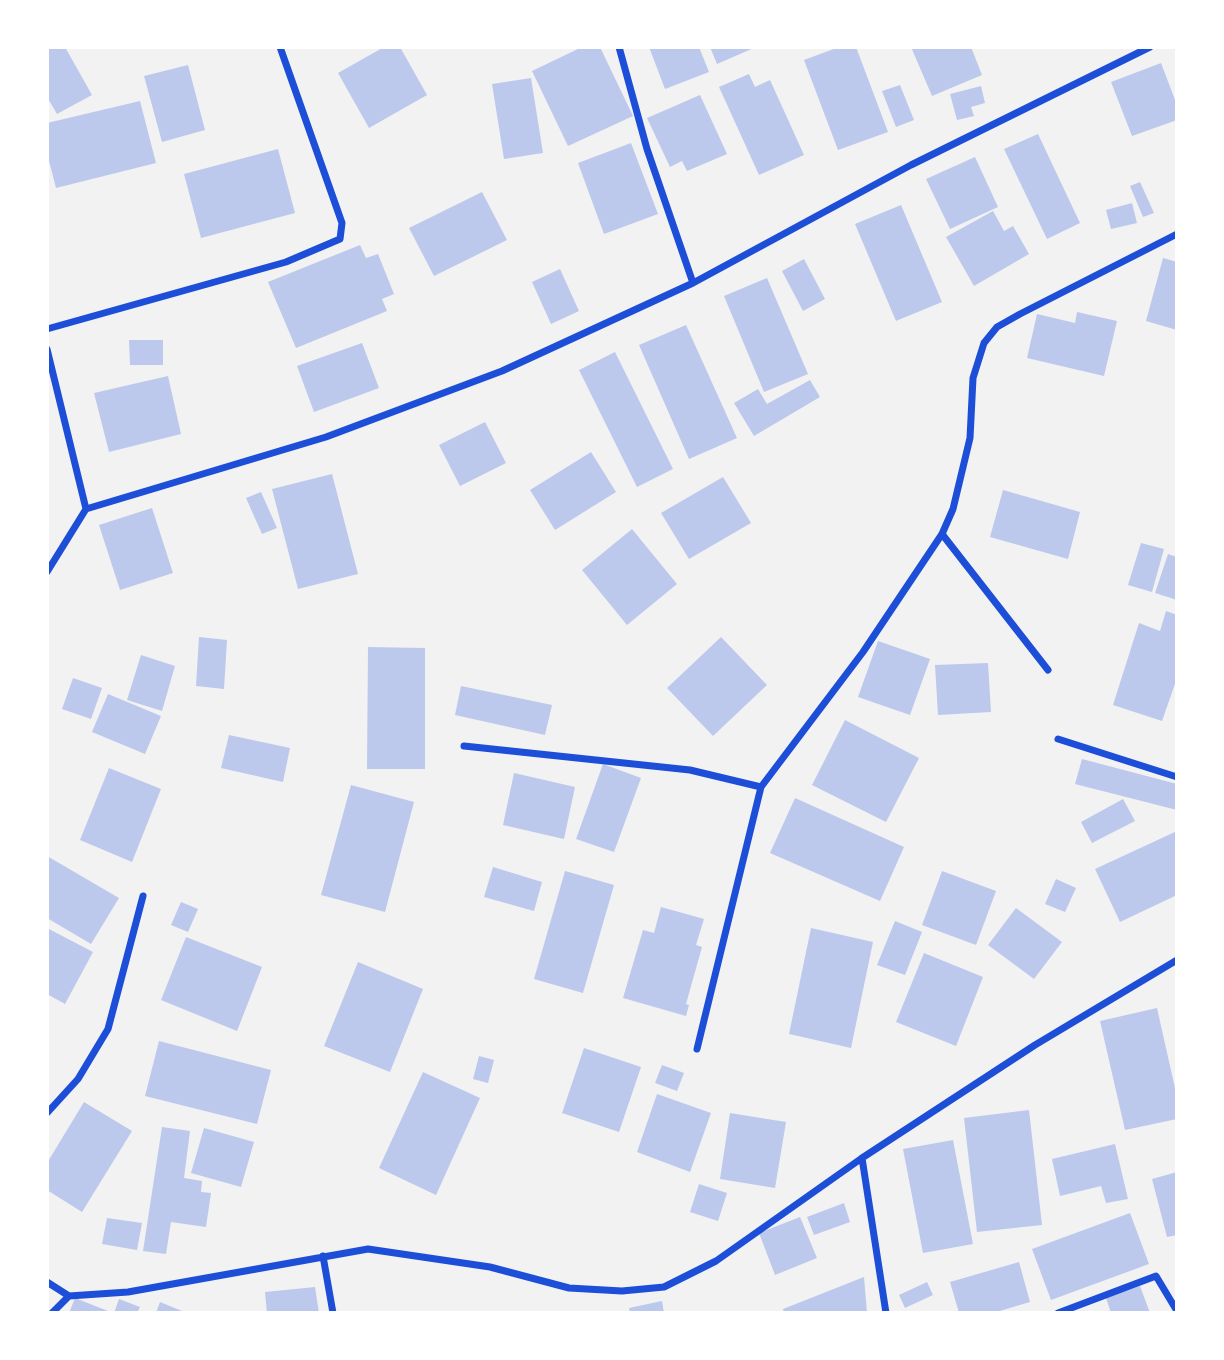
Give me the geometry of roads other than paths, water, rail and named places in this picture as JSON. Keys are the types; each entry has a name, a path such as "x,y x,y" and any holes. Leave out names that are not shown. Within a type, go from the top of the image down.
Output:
{"street":[{"path":"47,329 286,262 340,239 342,223 280,47"},
{"path":"619,47 647,149 693,283"},
{"path":"47,572 86,509 326,437 502,371 693,283 911,165 1150,47"},
{"path":"697,1049 761,787 863,652 942,534 953,509 970,438 976,360 997,327 1177,234"},
{"path":"47,348 86,509"},
{"path":"942,534 1048,670"},
{"path":"1058,739 1177,777"},
{"path":"464,746 690,770 761,787"},
{"path":"47,1113 78,1079 108,1029 143,896"},
{"path":"47,1282 69,1296 128,1292 368,1249 490,1267 569,1288 622,1291 664,1287 716,1261 862,1158 1035,1045 1177,960"},
{"path":"862,1158 886,1313"},
{"path":"323,1256 333,1313"},
{"path":"1058,1313 1156,1276 1177,1311"},
{"path":"52,1313 69,1296"}]}
